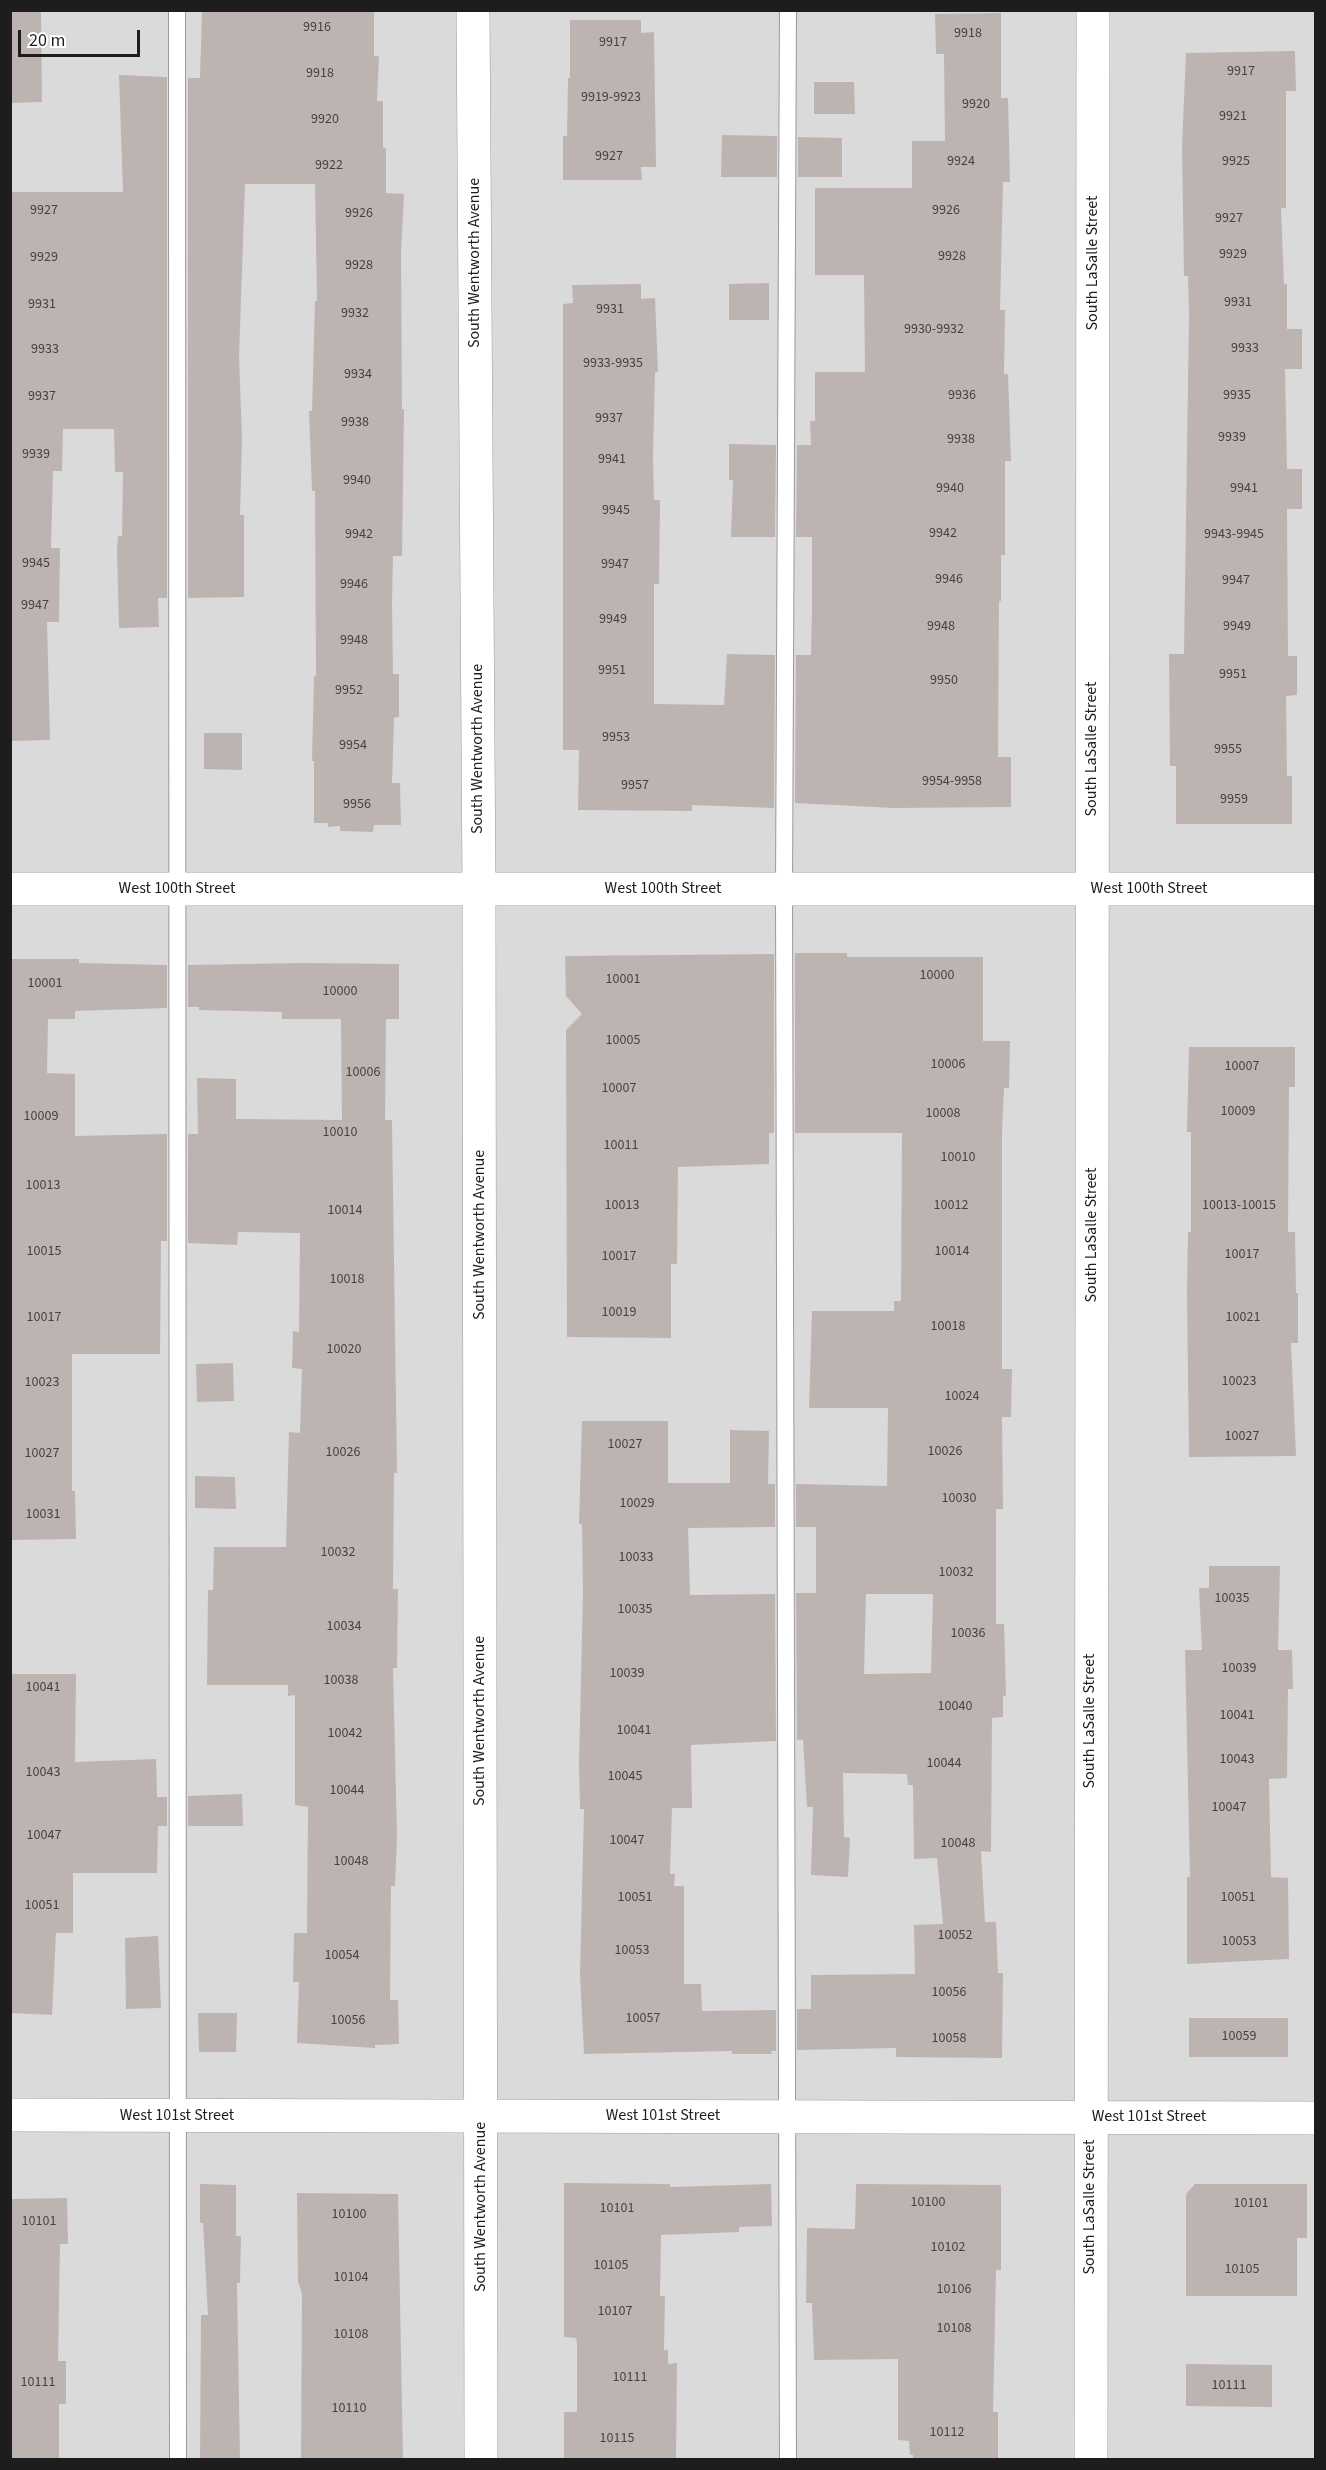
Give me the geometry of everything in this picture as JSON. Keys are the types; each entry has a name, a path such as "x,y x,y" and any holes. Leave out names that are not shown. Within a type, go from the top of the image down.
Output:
{"street":[{"name":"South Wentworth Avenue","path":"473,10 479,889 481,2460"},
{"name":"South LaSalle Street","path":"1091,2460 1089,2117 1093,10"},
{"name":"West 100th Street","path":"10,889 1316,889"},
{"name":"West 101st Street","path":"10,2115 1316,2118"}],"lane":[{"path":"177,10 178,2460"},
{"path":"788,10 784,889 788,2460"}],"shaded area":[{"path":"11,11 1315,11 1315,2459 11,2459"}],"building":[{"path":"10,10 41,10 42,102 10,103"},
{"path":"202,10 374,10 374,56 379,56 377,101 383,101 386,193 404,194 401,252 402,409 404,409 402,556 393,556 392,604 393,674 399,674 399,717 394,718 392,783 400,783 401,825 374,825 373,832 340,831 340,826 328,827 328,823 314,823 314,761 312,761 314,676 316,676 315,491 312,491 309,411 312,411 315,301 317,301 315,184 245,184 239,356 242,440 240,515 244,515 244,597 188,598 188,78 200,78"},
{"path":"1001,13 1001,98 1008,98 1010,182 1003,182 1000,310 1005,310 1004,374 1008,374 1011,461 1005,461 1005,555 1001,555 1001,601 999,601 998,757 1011,757 1011,807 893,808 795,803 796,655 811,655 812,609 812,537 796,537 797,445 811,445 810,421 815,421 815,372 865,372 864,275 815,275 815,188 912,188 912,141 945,141 944,54 936,54 935,14"},
{"path":"570,20 641,20 641,33 654,32 656,167 641,167 642,180 563,180 563,136 567,136 568,78 570,78"},
{"path":"1295,51 1296,91 1286,91 1286,208 1281,208 1284,284 1287,284 1287,329 1302,329 1302,369 1285,369 1287,469 1302,469 1302,509 1287,509 1288,656 1297,656 1297,695 1286,696 1287,776 1292,776 1292,824 1176,824 1176,766 1170,766 1169,654 1184,654 1189,315 1188,276 1184,276 1182,146 1186,53"},
{"path":"119,75 167,77 167,598 158,598 159,627 119,628 117,549 118,536 122,536 123,472 115,472 114,429 63,429 62,471 53,471 51,548 60,548 59,622 47,622 50,740 10,741 10,192 123,192"},
{"path":"814,82 854,82 855,114 814,114"},
{"path":"722,135 777,136 777,177 721,177"},
{"path":"798,137 842,138 842,177 798,177"},
{"path":"769,283 769,320 729,320 729,284"},
{"path":"641,284 641,299 655,298 658,372 655,372 653,457 654,500 660,500 659,584 654,584 654,704 724,705 727,654 775,655 774,808 692,805 692,811 578,810 579,750 563,750 563,304 573,303 572,285"},
{"path":"729,444 776,445 775,537 731,537 733,480 729,480"},
{"path":"204,733 242,733 242,770 204,769"},
{"path":"795,953 847,953 847,957 983,957 983,1041 1010,1041 1009,1088 1004,1088 1002,1133 1002,1369 1012,1369 1011,1417 1002,1417 1003,1509 996,1509 996,1624 1004,1624 1006,1696 1003,1696 1003,1717 992,1718 991,1852 981,1851 985,1922 996,1922 998,1973 1003,1973 1002,2058 896,2057 896,2048 797,2050 797,2009 811,2009 811,1975 915,1974 914,1925 943,1924 937,1858 914,1859 913,1785 908,1785 907,1774 843,1773 844,1837 850,1838 848,1877 811,1875 813,1807 807,1807 803,1740 797,1740 796,1593 816,1593 816,1527 796,1527 796,1484 887,1486 888,1408 809,1408 812,1311 894,1311 894,1301 901,1301 902,1133 795,1133","holes":["866,1594 933,1594 931,1673 864,1674"]},
{"path":"774,954 774,1133 769,1133 769,1164 678,1167 677,1264 671,1264 671,1338 567,1337 566,1030 582,1014 566,996 565,956"},
{"path":"10,959 79,959 79,963 167,965 167,1008 75,1011 75,1019 48,1019 47,1073 75,1074 75,1136 167,1134 167,1241 161,1241 160,1354 72,1354 72,1491 75,1491 76,1539 10,1540"},
{"path":"399,964 399,1019 386,1019 385,1120 392,1120 397,1473 394,1473 393,1589 398,1589 397,1668 393,1668 397,1837 395,1886 391,1886 390,2000 398,2000 399,2044 375,2045 375,2048 297,2043 299,1982 293,1982 294,1933 307,1933 308,1807 295,1805 295,1695 288,1696 288,1685 207,1685 208,1590 213,1590 214,1547 286,1547 289,1432 300,1433 302,1369 292,1368 293,1331 299,1332 300,1233 238,1232 237,1245 188,1243 188,1134 198,1134 197,1078 236,1079 236,1119 342,1120 341,1019 282,1019 282,1012 199,1010 199,1007 188,1007 188,965"},
{"path":"1189,1047 1295,1047 1295,1087 1289,1087 1288,1232 1295,1232 1296,1293 1298,1293 1298,1343 1291,1343 1296,1456 1189,1457 1187,1292 1188,1232 1191,1232 1191,1132 1187,1132"},
{"path":"233,1363 234,1401 197,1402 196,1364"},
{"path":"582,1421 668,1421 668,1483 730,1483 730,1430 769,1431 768,1484 775,1484 775,1527 688,1528 690,1595 775,1594 776,1741 691,1745 692,1808 672,1808 670,1874 675,1874 674,1886 684,1886 684,1984 701,1984 702,2011 776,2010 776,2051 771,2051 772,2054 732,2054 732,2051 584,2054 580,1974 584,1809 580,1809 579,1764 583,1593 582,1524 579,1524"},
{"path":"195,1476 235,1477 236,1509 195,1508"},
{"path":"1209,1566 1280,1566 1278,1650 1292,1650 1293,1689 1288,1689 1287,1778 1269,1779 1271,1877 1288,1878 1289,1959 1187,1964 1187,1877 1190,1877 1185,1650 1202,1650 1199,1588 1209,1588"},
{"path":"10,1674 76,1674 75,1762 156,1759 157,1797 167,1797 167,1826 158,1826 157,1873 73,1873 73,1933 56,1933 52,2015 10,2013"},
{"path":"242,1794 243,1826 188,1826 188,1796"},
{"path":"158,1936 161,2008 126,2009 125,1938"},
{"path":"198,2013 237,2013 236,2052 199,2052"},
{"path":"1189,2018 1288,2018 1288,2057 1189,2057"},
{"path":"564,2183 670,2184 670,2187 771,2184 772,2226 739,2227 739,2232 661,2235 660,2296 665,2296 664,2350 668,2350 668,2364 677,2363 676,2460 564,2460 564,2412 577,2412 577,2344 576,2338 564,2337"},
{"path":"200,2184 236,2185 236,2236 241,2236 240,2283 237,2283 240,2460 200,2460 201,2315 208,2315 203,2223 200,2223"},
{"path":"856,2184 1001,2185 1001,2270 996,2270 993,2412 998,2412 998,2460 913,2460 913,2455 910,2455 909,2441 898,2440 898,2359 814,2360 812,2303 806,2303 807,2228 855,2229"},
{"path":"1195,2184 1307,2184 1307,2238 1297,2238 1297,2296 1186,2296 1186,2194"},
{"path":"297,2193 398,2194 403,2460 301,2460 302,2293 298,2282"},
{"path":"67,2198 68,2244 60,2244 58,2361 66,2361 66,2404 59,2404 59,2460 10,2460 10,2199"},
{"path":"1186,2364 1272,2365 1272,2407 1186,2406"}]}
